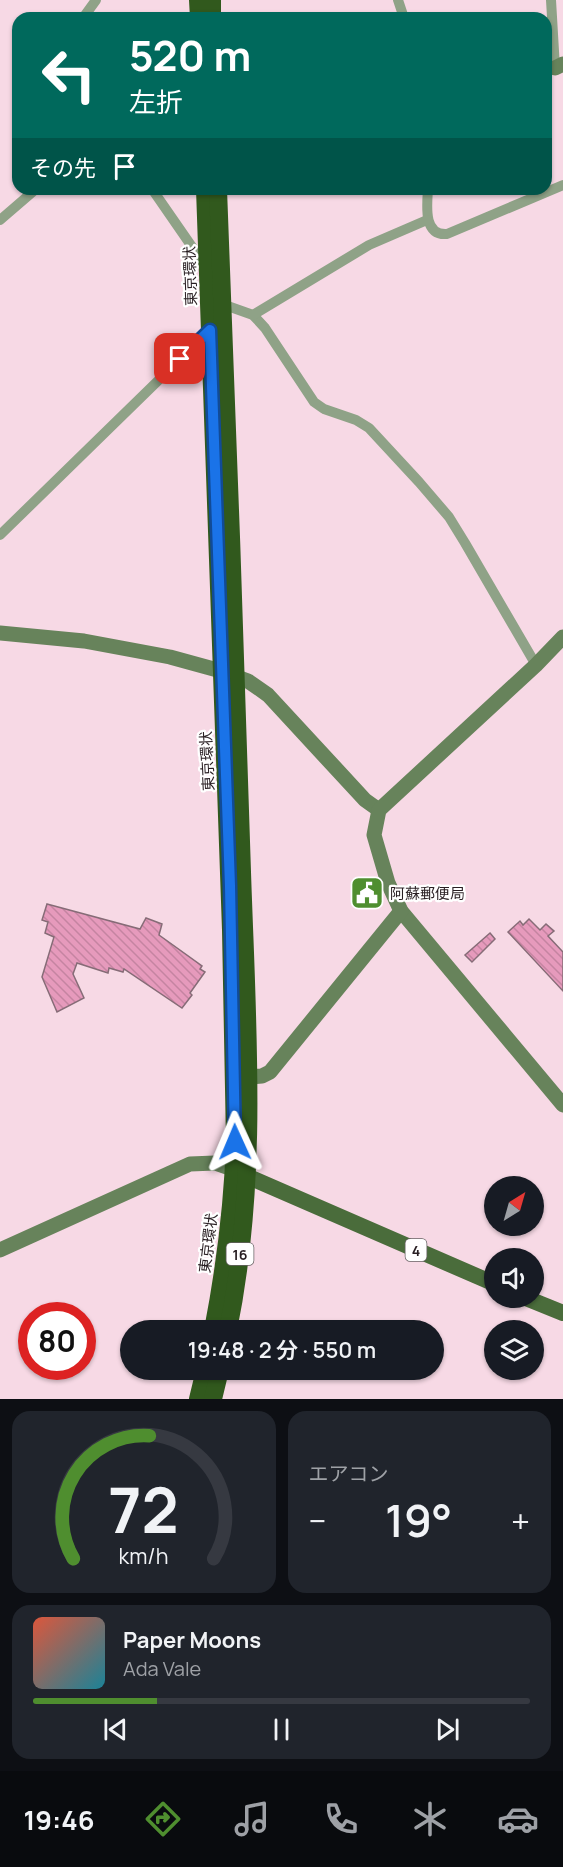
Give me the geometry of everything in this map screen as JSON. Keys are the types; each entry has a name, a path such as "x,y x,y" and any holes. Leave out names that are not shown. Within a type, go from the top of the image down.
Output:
{"highway":[{"name":"東京環状","path":"205,195 210,330 249,1077 241,1173 239,1264 230,1320"},
{"name":"東京環状","path":"215,1320 241,1173 231,930 229,674 218,195"},
{"path":"198,1399 203,1380"},
{"path":"213,1399 218,1380"}],"main road":[{"name":"4","path":"241,1173 484,1279"},
{"path":"544,1305 563,1313"}],"street":[{"path":"398,0 403,0"},
{"path":"552,52 555,68"},
{"path":"0,220 29,195"},
{"path":"156,195 207,268"},
{"path":"428,195 427,220 436,232 447,234 539,195"},
{"path":"253,315 369,245 427,220"},
{"path":"222,304 253,315 265,328 314,402 324,409 356,420 369,428 391,450 449,517 536,665"},
{"path":"0,536 210,330"},
{"path":"0,633 84,641 170,657 229,674 260,688 365,800 379,810"},
{"path":"563,637 536,665 379,810 374,834 388,883 401,911 563,1105"},
{"path":"249,1077 262,1076 270,1072 401,911"},
{"path":"0,1250 190,1164 215,1163 241,1173"}],"building":[{"path":"47,904 140,929 146,918 162,924 159,935 202,966 200,969 205,972 182,1008 124,969 123,972 109,968 108,973 77,963 73,974 84,998 57,1012 42,977 54,937 45,933 48,922 42,920"},
{"path":"529,919 540,930 546,924 554,931 548,936 563,952 563,991 508,932 520,921 523,925"},
{"path":"490,933 495,939 472,962 465,955"}],"place":[{"name":"阿蘇郵便局","path":"367,893"}],"route":[{"path":"180,359 210,330 230,886 235,1142"}]}
